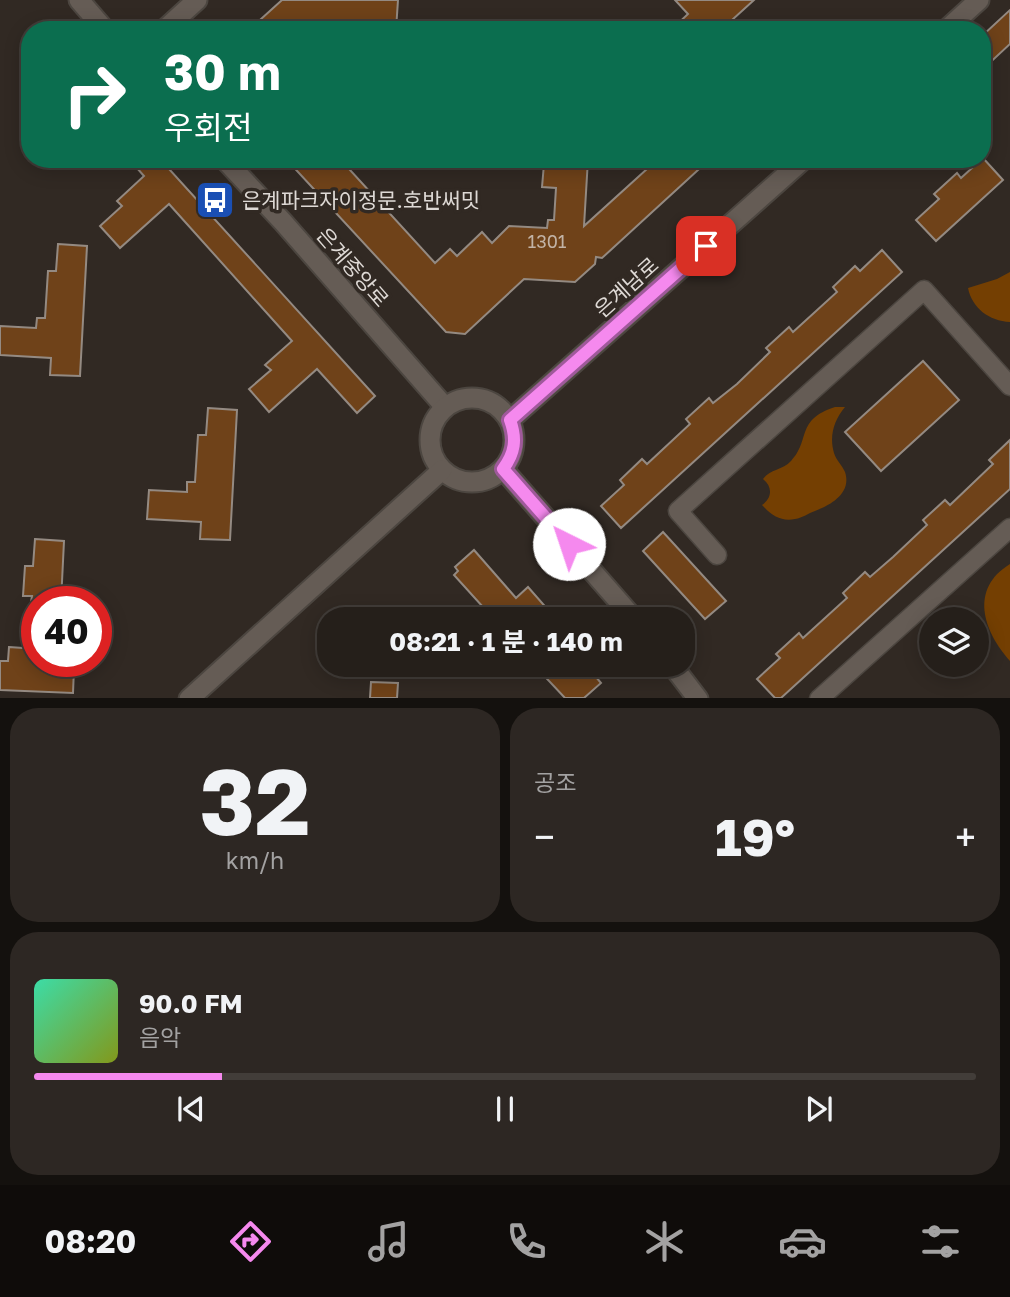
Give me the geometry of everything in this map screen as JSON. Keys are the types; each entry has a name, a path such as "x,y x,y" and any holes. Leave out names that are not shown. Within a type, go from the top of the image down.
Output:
{"street":[{"path":"79,0 97,21"},
{"path":"174,21 197,0"},
{"path":"956,21 979,0"},
{"name":"은계중앙로","path":"233,168 445,407"},
{"name":"은계남로","path":"510,420 794,168"},
{"path":"717,555 678,511 924,290 1010,386"},
{"path":"468,397 493,402 510,420 514,433 511,458 493,478 466,482 453,478 442,470 434,459 430,445 433,424 445,407 456,400 468,397"},
{"path":"503,469 624,607"},
{"path":"189,698 442,470"},
{"path":"819,698 1010,528"},
{"path":"681,677 698,698"}],"shaded area":[{"path":"1010,272 1010,322 995,319 983,312 973,302 968,288"},
{"path":"835,407 845,407 832,434 835,456 845,472 846,486 843,492 827,505 801,518 790,520 777,517 762,505 770,492 763,479 791,461 814,418"},
{"path":"1010,564 1010,661 993,637 989,628 989,607 984,607 989,585 997,574"}],"building":[{"path":"282,0 398,0 397,21 259,21"},
{"path":"675,0 754,0 731,21 681,21 688,14"},
{"path":"1010,10 1010,44 991,62 991,28"},
{"path":"991,167 1003,180 936,241 916,220 939,199 934,194 957,173 961,178 972,168"},
{"path":"137,168 168,168 375,396 357,413 317,369 269,412 249,389 271,370 265,365 292,341 169,204 120,248 100,226 122,206 117,201 144,176"},
{"path":"294,168 348,168 435,263 450,249 457,256 482,232 492,243 509,226 547,228 548,220 554,220 556,188 542,187 544,168 587,168 584,226 648,168 700,168 602,258 596,257 595,264 575,282 524,279 465,334 446,332"},
{"path":"58,244 87,246 80,376 50,375 51,358 0,355 0,326 36,328 37,318 45,318 48,271 56,271"},
{"path":"882,250 902,272 621,528 601,506 624,485 620,480 642,459 647,464 690,424 686,419 709,398 713,403 737,384 770,352 766,348 789,327 793,332 837,292 833,287 855,266 860,271"},
{"path":"923,361 959,400 881,471 845,432"},
{"path":"208,408 237,410 230,540 200,539 201,522 147,519 149,490 187,492 187,482 195,482 198,435 206,435"},
{"path":"1010,440 1010,489 781,698 775,698 757,679 780,658 776,654 799,633 803,638 847,598 843,593 865,572 870,577 893,557 927,525 923,520 945,500 950,505 993,464 989,460"},
{"path":"663,532 726,601 705,619 643,551"},
{"path":"35,539 64,541 62,586 24,586 25,566 33,566"},
{"path":"474,550 516,598 528,587 546,607 483,607 454,575 458,571 455,567"},
{"path":"9,647 21,648 21,677 74,677 73,693 0,690 0,661 8,661"},
{"path":"545,677 596,677 601,683 584,698 565,698"},
{"path":"371,682 398,683 397,698 370,698"}],"place":[{"name":"은계파크자이정문.호반써밋","path":"215,200"}],"route":[{"path":"569,544 503,469 511,458 514,446 510,420 706,246"}]}
